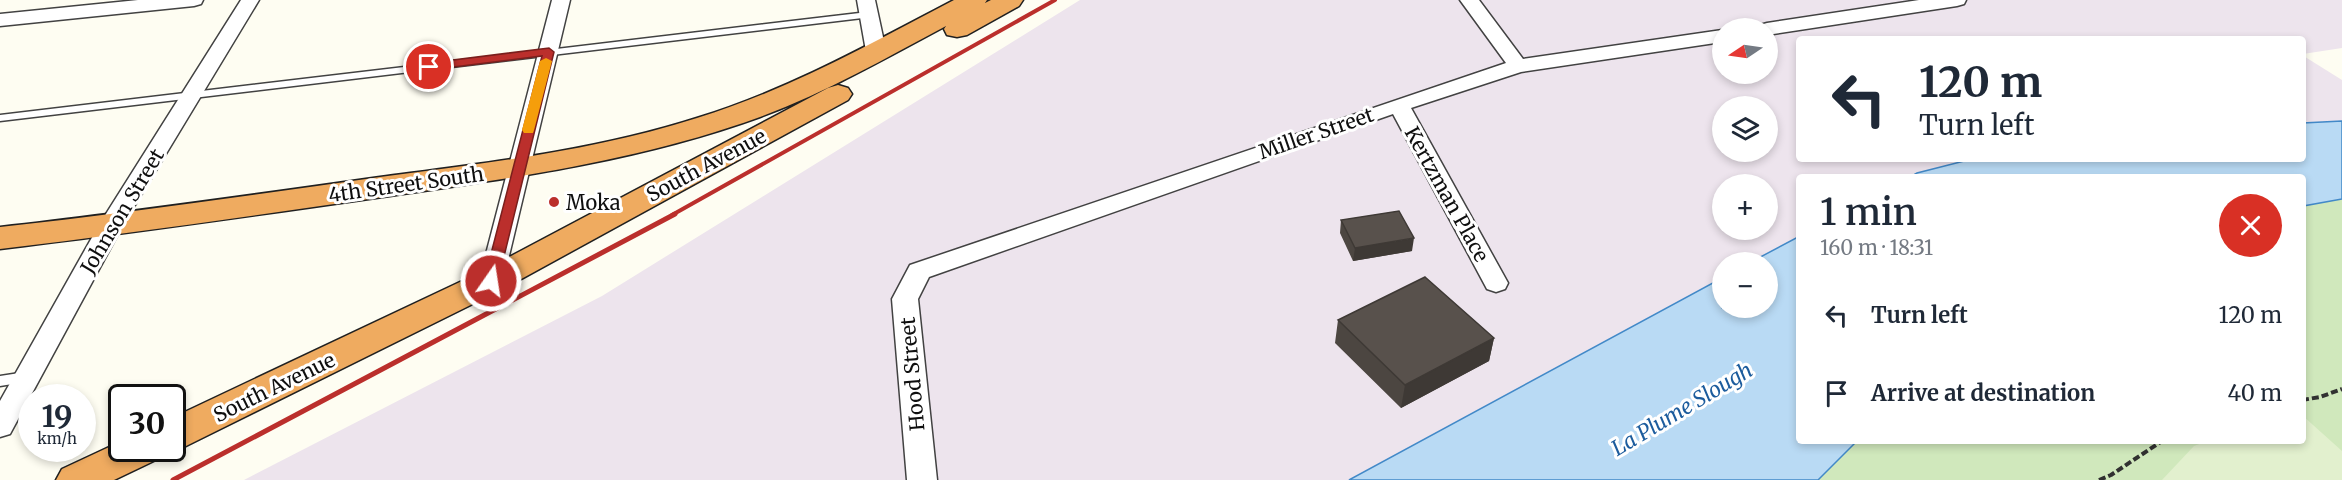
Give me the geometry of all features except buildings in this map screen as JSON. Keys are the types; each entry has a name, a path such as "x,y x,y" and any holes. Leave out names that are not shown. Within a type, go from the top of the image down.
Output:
{"highway":[{"path":"876,51 974,0"},
{"name":"South Avenue","path":"186,428 491,281 1010,0"},
{"name":"4th Street South","path":"0,238 111,225 519,168 644,143 750,111 802,89 876,51"},
{"path":"76,480 114,462"}],"street":[{"path":"0,20 194,0"},
{"name":"Johnson Street","path":"0,426 111,225 250,0"},
{"path":"491,281 561,0"},
{"path":"1468,0 1518,66"},
{"path":"1778,27 1957,0"},
{"path":"867,8 876,51"},
{"name":"Miller Street","path":"919,270 1518,66 1712,37"},
{"name":"Kertzman Place","path":"1399,105 1496,283"},
{"name":"Hood Street","path":"919,270 904,299 922,480"}],"lane":[{"path":"0,118 190,97 549,52 867,8"},
{"path":"0,381 28,377"}],"path":[{"path":"2306,398 2334,393 2342,389"},
{"path":"2099,480 2111,475 2158,444"}],"shaded area":[{"path":"1080,0 2342,0 2342,48 2306,54 2306,36 1796,36 1796,162 1960,162 1915,174 1796,174 1796,238 1770,252 1712,252 1712,283 1349,480 244,480 602,296"},
{"path":"2306,58 2342,80 2342,121 2306,123"}],"green space":[{"path":"2342,199 2342,480 1818,480 1854,444 2306,444 2306,205"},
{"path":"2306,419 2342,451 2342,480 2162,480 2194,446 2199,444 2306,444"}],"water":[{"path":"2342,121 2342,199 2306,205 2306,174 1915,174 1960,162 2306,162 2306,123"},
{"name":"La Plume Slough","path":"1796,238 1796,444 1854,444 1818,480 1349,480 1712,283 1712,318 1778,318 1778,252 1770,252"}],"railway":[{"path":"672,215 1055,0"},
{"path":"173,480 675,214"}],"slow traffic":[{"path":"528,130 546,61"}],"place":[{"name":"Moka","path":"554,202"}],"route":[{"path":"429,67 549,52 491,281"}]}
